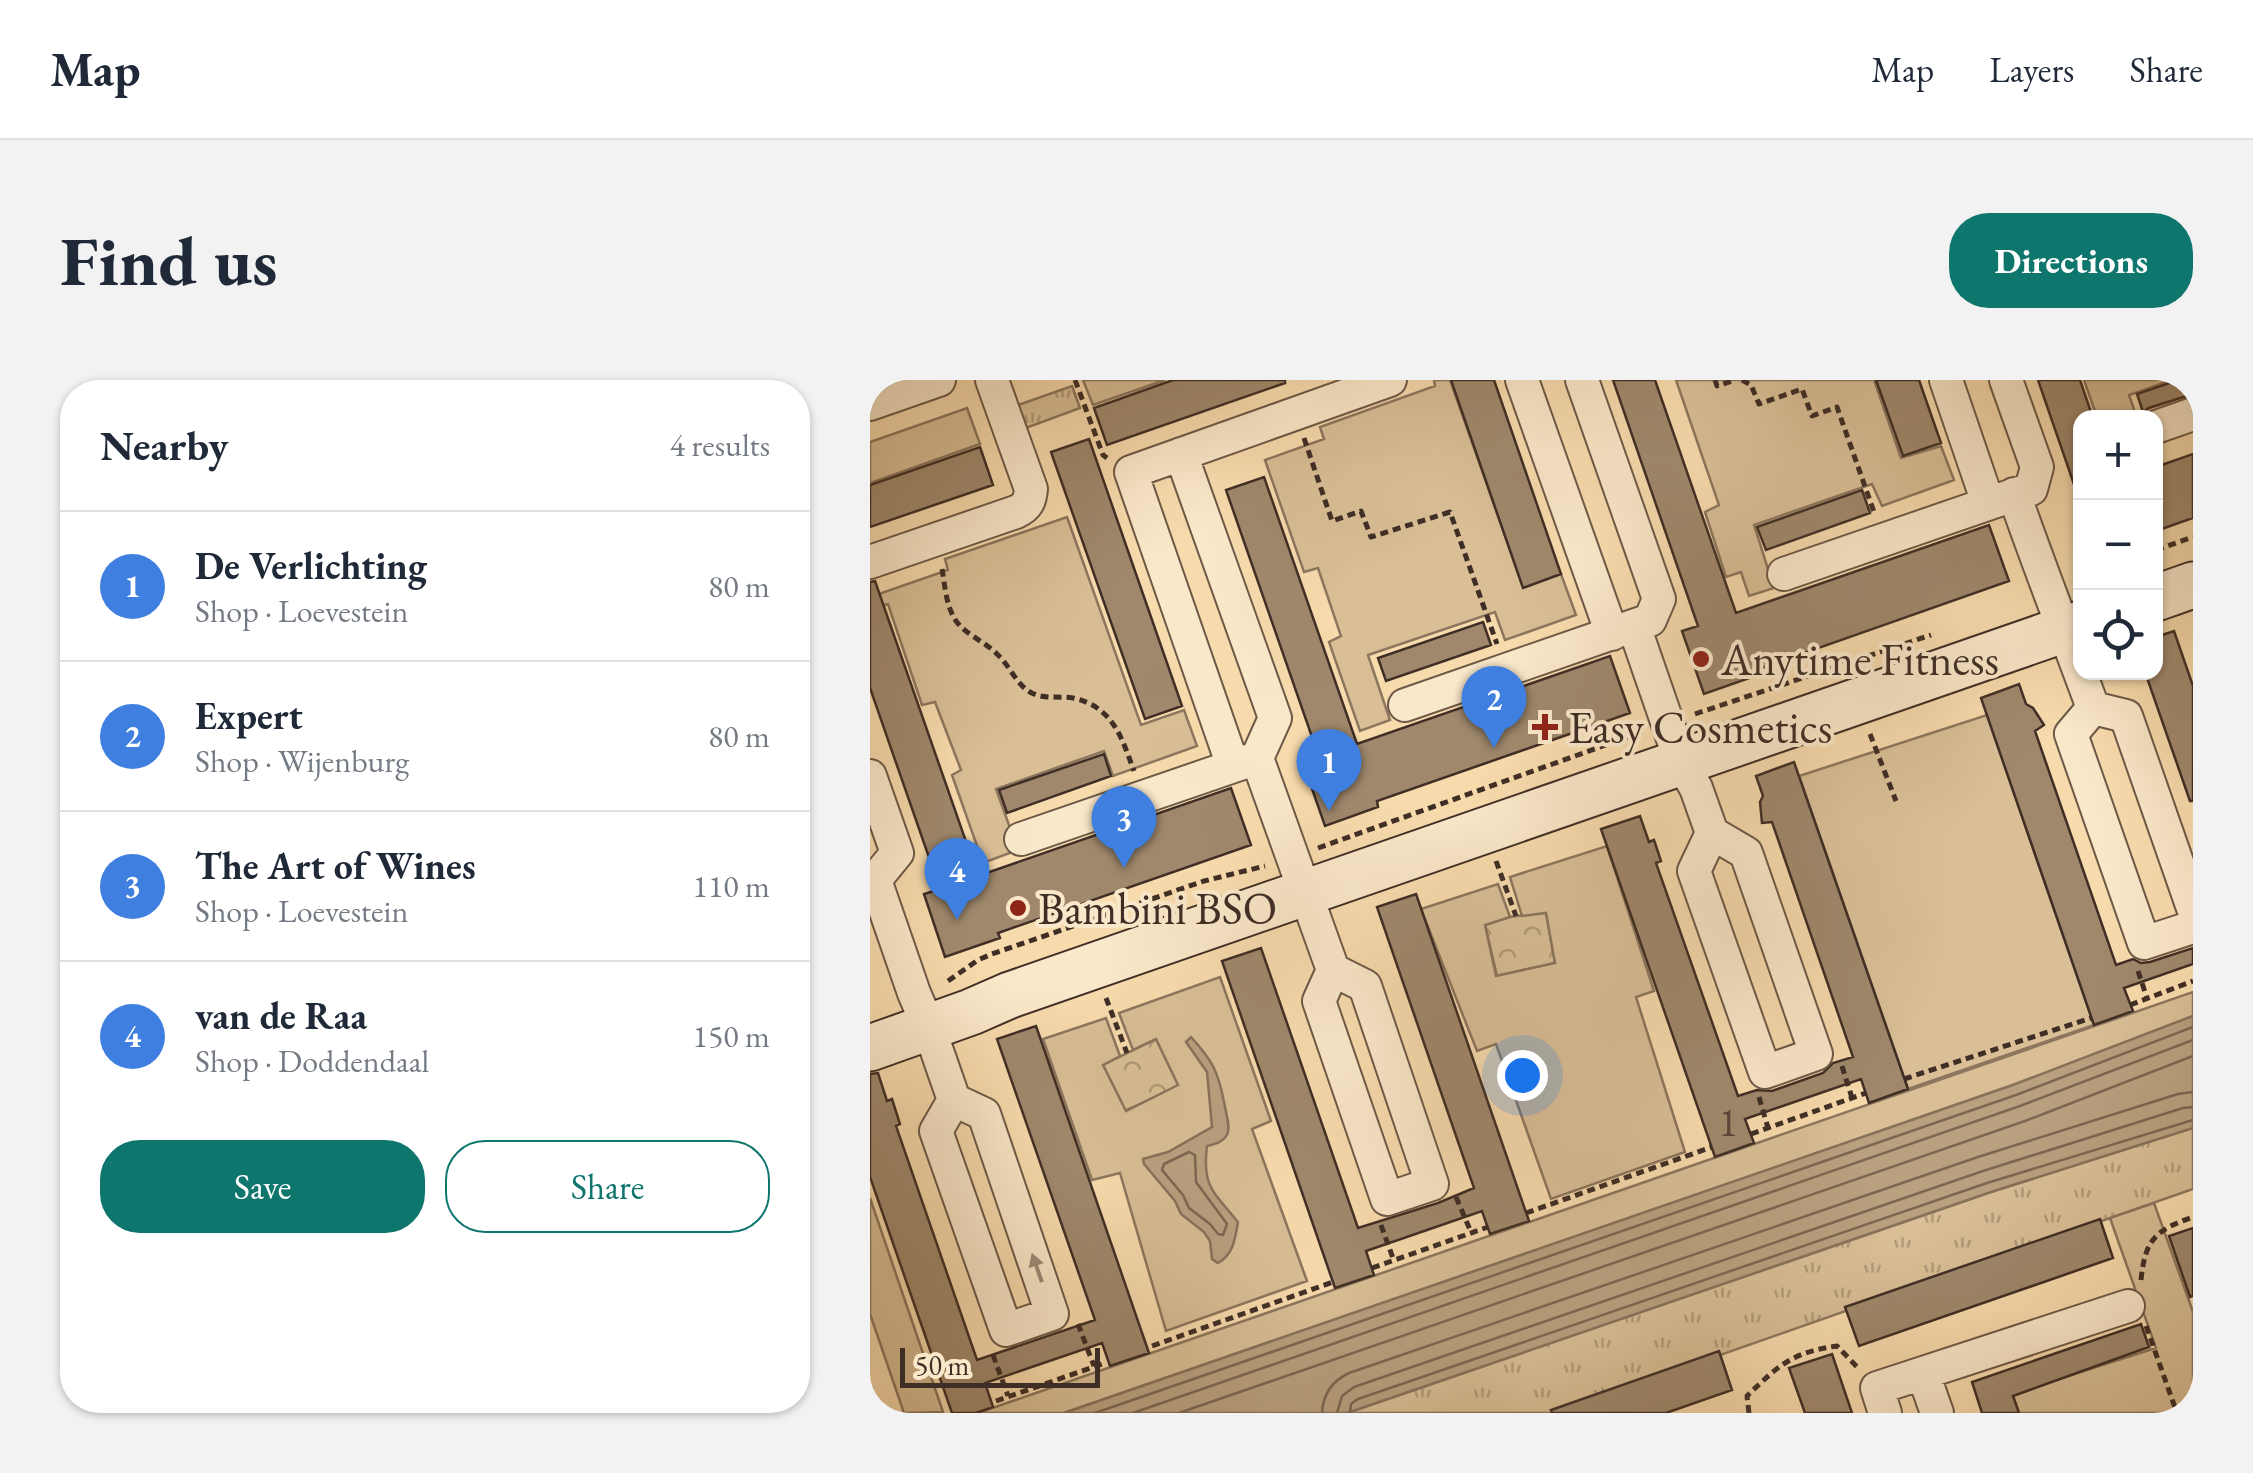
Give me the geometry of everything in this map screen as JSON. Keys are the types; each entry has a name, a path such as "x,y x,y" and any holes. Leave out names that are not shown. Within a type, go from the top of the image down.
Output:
{"street":[{"path":"870,404 939,380"},
{"path":"870,562 1024,508 1030,500 1030,490 992,380"},
{"path":"1333,970 1319,1001 1387,1199 1432,1184 1365,986 1333,970 1298,875 1245,762 1131,472 1390,380"},
{"path":"1522,380 1622,630 1696,788 1712,833 1746,853 1816,1054 1765,1072 1694,871 1712,833"},
{"path":"1405,705 1650,620 1659,599 1582,380"},
{"path":"870,1048 921,1010 1010,995 1298,875 1674,742 2073,627 2049,596 1946,380"},
{"path":"1784,574 2031,488 2037,467 2006,380"},
{"path":"2163,425 2193,414"},
{"path":"1022,839 1245,762 1275,718 1182,454"},
{"path":"2163,596 2193,585"},
{"path":"2087,680 2094,708"},
{"path":"2094,708 2126,716 2193,908"},
{"path":"2094,708 2072,734 2144,943 2193,927"},
{"path":"870,776 897,853 872,879 954,1100 984,1114 1052,1314 1006,1330 936,1131 954,1100"},
{"path":"1881,1400 1923,1373 2133,1304"},
{"path":"1923,1373 1937,1413"}],"path":[{"path":"1075,380 1102,455 1131,472"},
{"path":"1714,380 1717,386 1738,380 1751,385 1759,404 1802,389 1812,416 1837,408 1883,539"},
{"path":"1295,413 1332,521 1361,511 1371,537 1450,512 1506,670"},
{"path":"2163,548 2193,538"},
{"path":"935,540 949,609 957,624 984,642 1020,685 1035,695 1096,705 1112,721 1123,742 1143,798"},
{"path":"921,1010 950,980 992,954 1204,881 1243,872 1298,875 1674,742 1940,632"},
{"path":"1868,729 1896,801"},
{"path":"1495,859 1516,916"},
{"path":"2130,1004 2193,981"},
{"path":"1105,996 1127,1053"},
{"path":"1904,1079 2092,1018"},
{"path":"1750,1134 1866,1093"},
{"path":"1526,1213 1712,1147"},
{"path":"2178,1413 2133,1304 2144,1252 2166,1226 2193,1217"},
{"path":"1372,1268 1488,1227"},
{"path":"1152,1346 1333,1282"},
{"path":"1052,1314 1080,1325 1094,1366"},
{"path":"1006,1330 993,1354 1008,1396"},
{"path":"1749,1413 1746,1396 1780,1365 1811,1349 1837,1346 1881,1400"},
{"path":"996,1401 1105,1363"}],"green space":[{"path":"1083,380 1165,380 1093,405"},
{"path":"1434,380 1450,380 1523,587 1561,574 1576,615 1505,640 1495,612 1368,655 1390,720 1360,731 1329,642 1341,636 1318,568 1304,572 1265,460 1324,439 1320,427 1435,386"},
{"path":"1676,380 1874,380 1901,458 1941,446 1954,480 1882,506 1872,484 1754,525 1774,588 1749,596 1741,572 1726,577 1705,512 1719,505"},
{"path":"2084,380 2172,380 2129,395 2134,410 2095,410"},
{"path":"1072,386 1080,408 1026,428 1018,405"},
{"path":"967,408 980,444 870,483 870,442"},
{"path":"1067,517 1141,725 1184,710 1197,746 1113,776 1104,751 996,789 1018,850 983,863 952,775 961,770 935,702 922,705 888,604 870,609 870,597 948,570 945,559"},
{"path":"1987,715 2094,1025 1908,1089 1799,776"},
{"path":"1607,846 1654,991 1636,997 1685,1152 1551,1199 1496,1044 1477,1051 1421,909 1498,884 1510,917 1485,925 1496,976 1555,963 1546,913 1522,916 1510,877"},
{"path":"1546,912 1555,963 1497,976 1485,925"},
{"path":"1220,977 1271,1121 1252,1129 1307,1281 1166,1331 1120,1173 1092,1180 1043,1039 1106,1018 1120,1056 1103,1065 1126,1111 1178,1085 1156,1039 1133,1050 1119,1013"},
{"path":"2193,992 2193,1016 2013,1085 1064,1413 978,1413"},
{"path":"1156,1039 1179,1086 1125,1111 1103,1065"},
{"path":"2193,1128 2193,1189 1555,1413 1347,1413 1991,1192"},
{"path":"870,1198 943,1412 904,1413 870,1314"},
{"path":"2154,1203 2193,1312 2193,1413 2019,1413 2012,1394 2156,1348 2110,1218"}],"water":[{"path":"2193,1016 2193,1128 1991,1192 1347,1413 1064,1413 2013,1085"},
{"path":"1191,1037 1216,1074 1228,1124 1227,1136 1207,1146 1206,1171 1211,1188 1238,1222 1231,1250 1218,1263 1212,1259 1210,1241 1204,1232 1181,1214 1143,1159 1168,1152 1212,1127 1207,1072 1186,1042"}],"building":[{"path":"1173,380 1285,383 1107,445 1094,408"},
{"path":"1451,380 1494,380 1561,574 1523,588"},
{"path":"1613,380 1655,380 1736,613 1989,525 2009,581 1756,670 1758,675 1704,694 1682,631 1698,626"},
{"path":"1876,380 1919,380 1941,443 1903,456"},
{"path":"2038,380 2080,380 2090,410 2073,410 2073,481"},
{"path":"2178,380 2193,380 2193,394 2146,410 2142,410 2137,394"},
{"path":"1089,439 1182,706 1145,719 1051,452"},
{"path":"980,447 993,485 870,527 870,485"},
{"path":"2193,454 2193,518 2163,529 2163,500 2163,465"},
{"path":"1264,477 1357,744 1610,656 1630,713 1377,801 1378,807 1325,826 1303,763 1319,757 1226,490"},
{"path":"1862,490 1870,513 1766,550 1757,527"},
{"path":"875,581 978,876 1231,788 1251,845 998,933 1000,938 945,957 924,894 940,889 870,688 870,582"},
{"path":"1483,622 1491,645 1386,681 1378,658"},
{"path":"2174,631 2193,686 2193,801 2148,680 2163,680 2163,635"},
{"path":"2019,684 2026,704 2044,725 2035,731 2116,965 2133,959 2150,962 2193,948 2193,964 2124,988 2133,1011 2094,1025 1981,698"},
{"path":"1104,754 1111,776 1007,813 999,790"},
{"path":"1794,762 1908,1089 1869,1103 1861,1079 1745,1119 1754,1143 1715,1157 1601,829 1640,816 1649,842 1654,840 1661,861 1656,863 1738,1096 1757,1090 1772,1091 1823,1073 1833,1063 1853,1057 1772,822 1762,823 1763,796 1756,776"},
{"path":"1416,894 1529,1221 1490,1234 1482,1211 1366,1251 1374,1275 1335,1288 1222,961 1261,948 1358,1228 1438,1203 1474,1188 1377,907"},
{"path":"1036,1026 1149,1353 1110,1366 1102,1343 985,1383 993,1407 976,1413 952,1413 870,1177 870,1074 878,1073 887,1101 892,1099 900,1124 896,1126 977,1360 1095,1320 997,1039"},
{"path":"2100,1219 2113,1258 1859,1346 1845,1307"},
{"path":"2193,1228 2193,1296 2190,1297 2169,1236"},
{"path":"2141,1324 2149,1347 2013,1396 2019,1413 1982,1413 1972,1382"},
{"path":"1719,1351 1732,1390 1666,1413 1552,1413 1551,1410"},
{"path":"1832,1354 1852,1413 1805,1413 1789,1368"}],"place":[{"name":"Anytime Fitness","path":"1701,659"},
{"name":"Easy Cosmetics","path":"1545,727"},
{"name":"Expert","path":"1494,748"},
{"name":"De Verlichting","path":"1329,811"},
{"name":"The Art of Wines","path":"1124,868"},
{"name":"Bambini BSO","path":"1018,908"},
{"name":"van de Raa","path":"957,920"}]}
